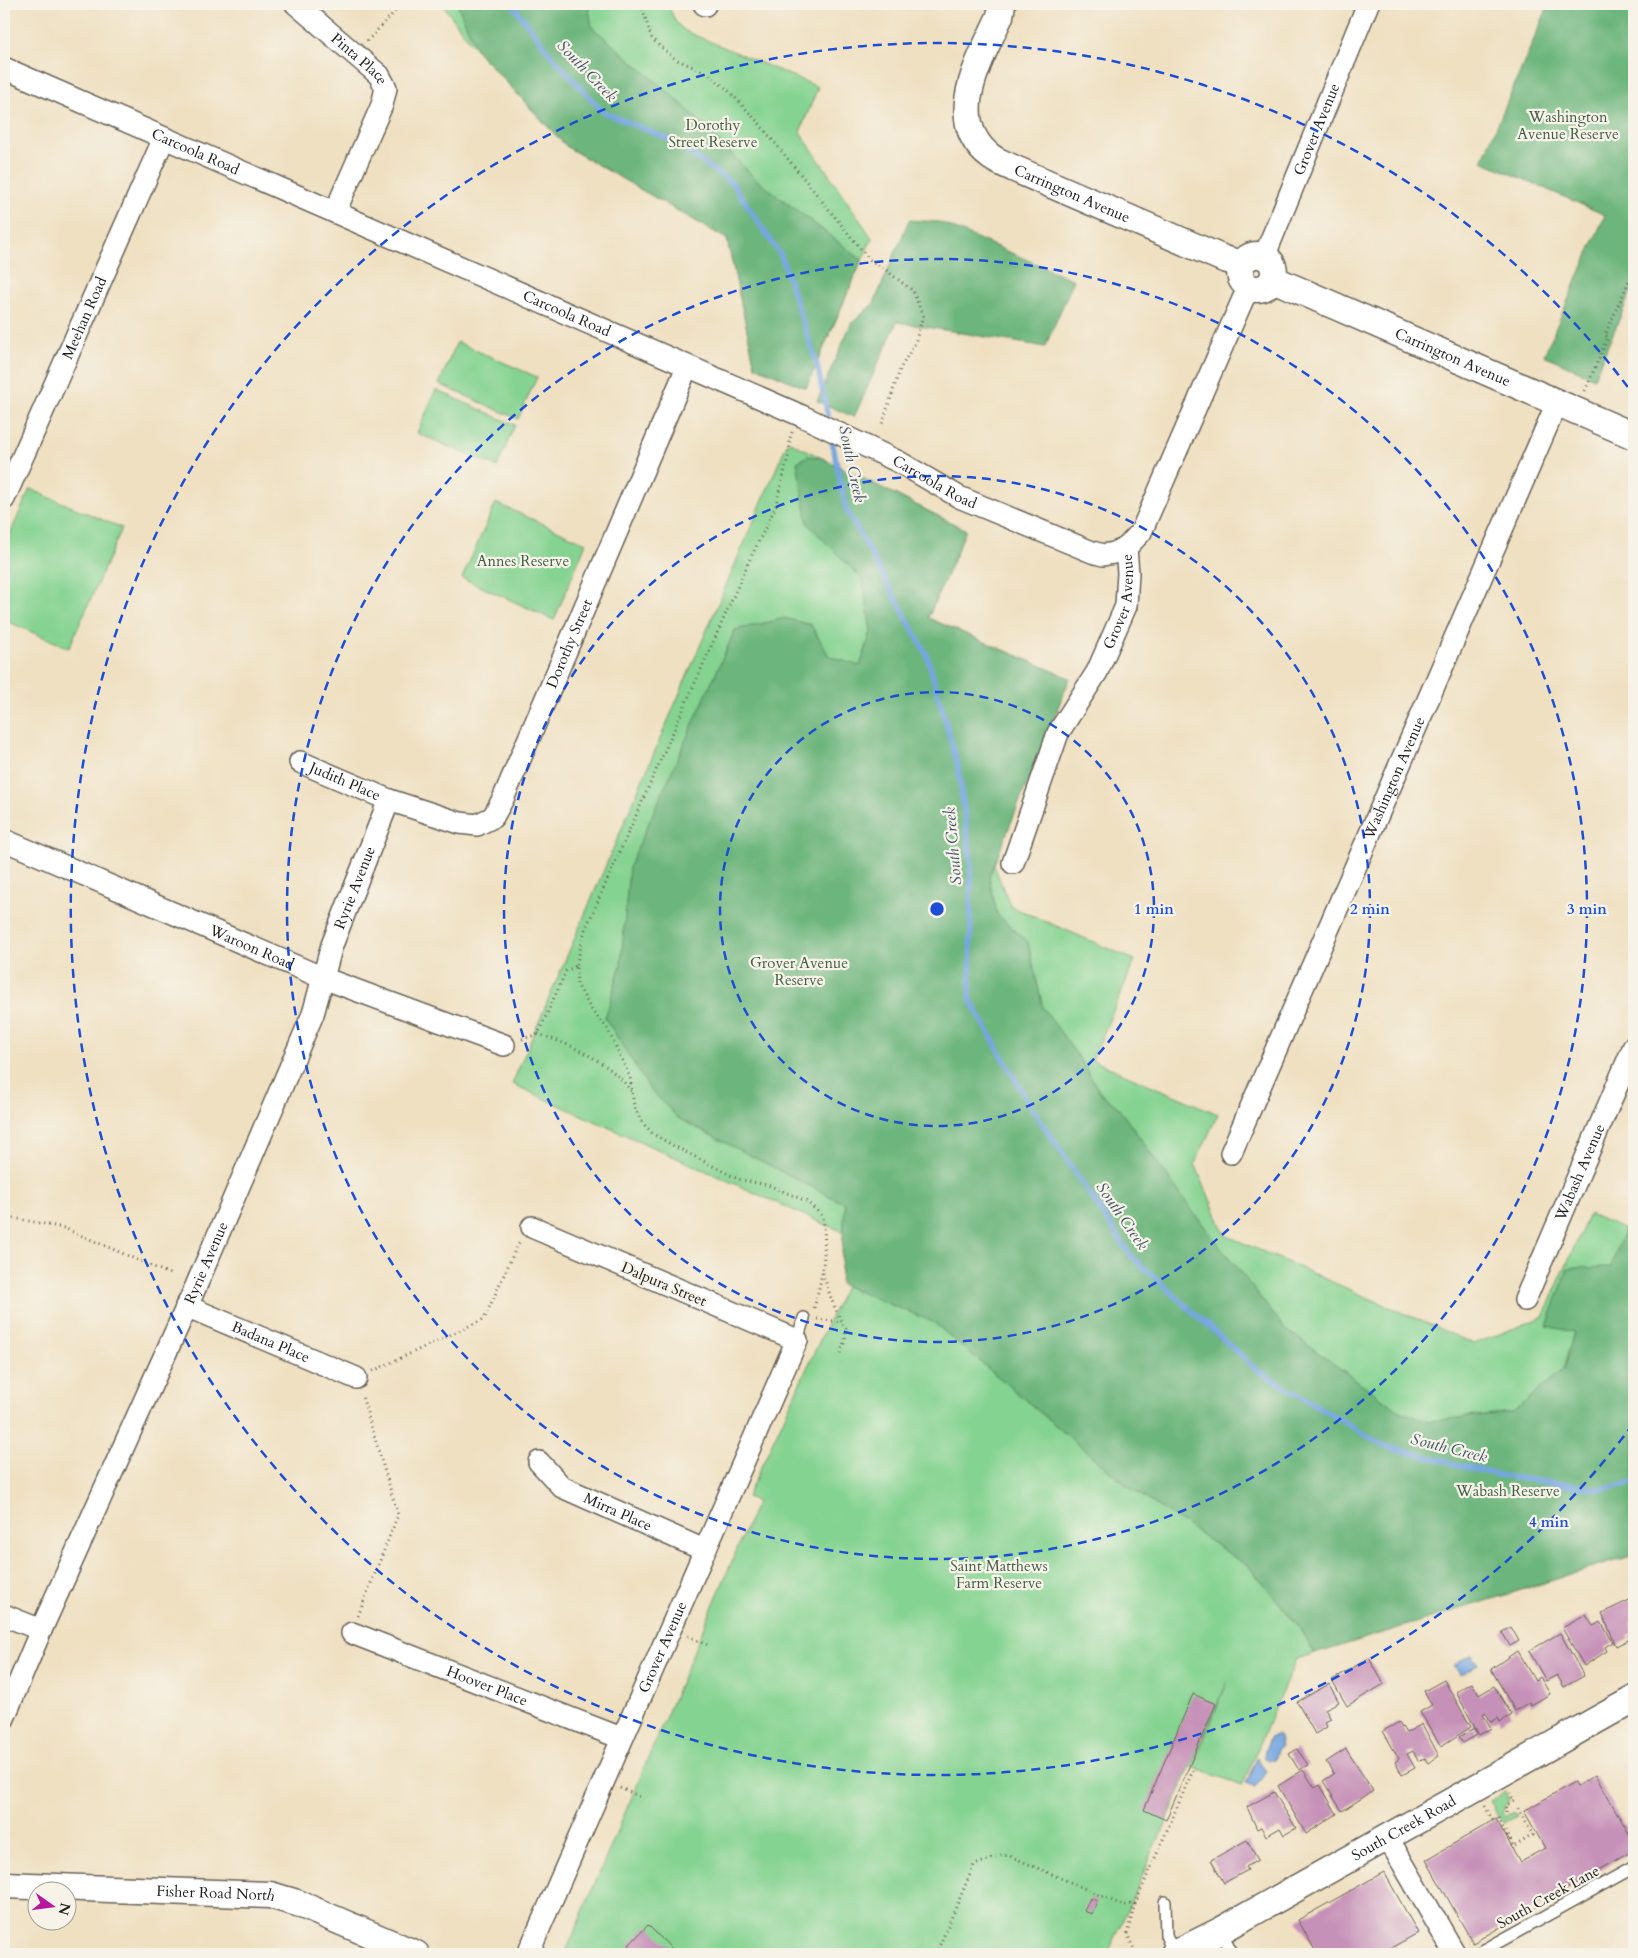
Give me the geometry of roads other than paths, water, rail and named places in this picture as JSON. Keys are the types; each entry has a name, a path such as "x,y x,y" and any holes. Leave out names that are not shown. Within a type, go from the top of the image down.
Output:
{"street":[{"name":"Pinta Place","path":"296,4 379,75 386,88 382,105 335,212"},
{"name":"Carrington Avenue","path":"1002,4 1000,16 969,89 967,115 979,144 991,157 1634,436"},
{"name":"Grover Avenue","path":"1013,864 1058,734 1097,672 1126,606 1128,573 1126,548 1141,532 1243,299 1257,272 1368,4"},
{"name":"Carcoola Road","path":"4,68 687,367 797,422 862,443 960,497 1103,555 1126,548"},
{"name":"Meehan Road","path":"4,499 164,138"},
{"name":"Dorothy Street","path":"389,800 460,823 477,825 493,817 503,799 687,367"},
{"name":"Washington Avenue","path":"1231,1152 1556,403"},
{"name":"Judith Place","path":"300,762 389,800"},
{"name":"Ryrie Avenue","path":"4,1718 313,1014 332,945 389,800"},
{"name":"Waroon Road","path":"4,840 323,978 504,1045"},
{"name":"Wabash Avenue","path":"1525,1300 1634,1046"},
{"name":"Dalpura Street","path":"532,1228 797,1340"},
{"name":"Badana Place","path":"186,1306 356,1378"},
{"name":"Grover Avenue","path":"528,1954 797,1340"},
{"name":"Mirra Place","path":"539,1462 562,1487 704,1550"},
{"path":"4,1614 41,1630"},
{"name":"Hoover Place","path":"352,1633 622,1738"},
{"name":"South Creek Road","path":"1174,1954 1220,1931 1388,1838 1634,1699"},
{"path":"1388,1838 1455,1954"},
{"name":"Fisher Road North","path":"4,1885 270,1895 297,1903 416,1954"}],"lane":[{"path":"797,1340 804,1318"},
{"name":"South Creek Lane","path":"1477,1954 1634,1867"},
{"path":"1165,1902 1166,1935 1174,1954"},
{"path":"1220,1931 1233,1954"}],"water":[{"path":"1473,1654 1478,1664 1460,1675 1454,1665"},
{"path":"1276,1735 1279,1737 1281,1747 1277,1750 1274,1760 1269,1760 1264,1757 1265,1750 1270,1737"},
{"path":"1257,1758 1266,1772 1255,1787 1246,1783"}],"waterway":[{"name":"South Creek","path":"512,4 551,55 603,112 671,140 733,184 781,256 817,365 829,422"},
{"name":"South Creek","path":"831,436 846,509 927,655 958,767 971,861 970,999 1028,1102 1131,1256 1257,1370 1384,1446 1502,1476 1599,1489 1634,1483"}],"park label":[{"name":"Washington Avenue Reserve","path":"1568,126"},
{"name":"Dorothy Street Reserve","path":"713,134"},
{"name":"Annes Reserve","path":"523,561"},
{"name":"Grover Avenue Reserve","path":"799,972"},
{"name":"Wabash Reserve","path":"1508,1491"},
{"name":"Saint Matthews Farm Reserve","path":"999,1574"}]}
